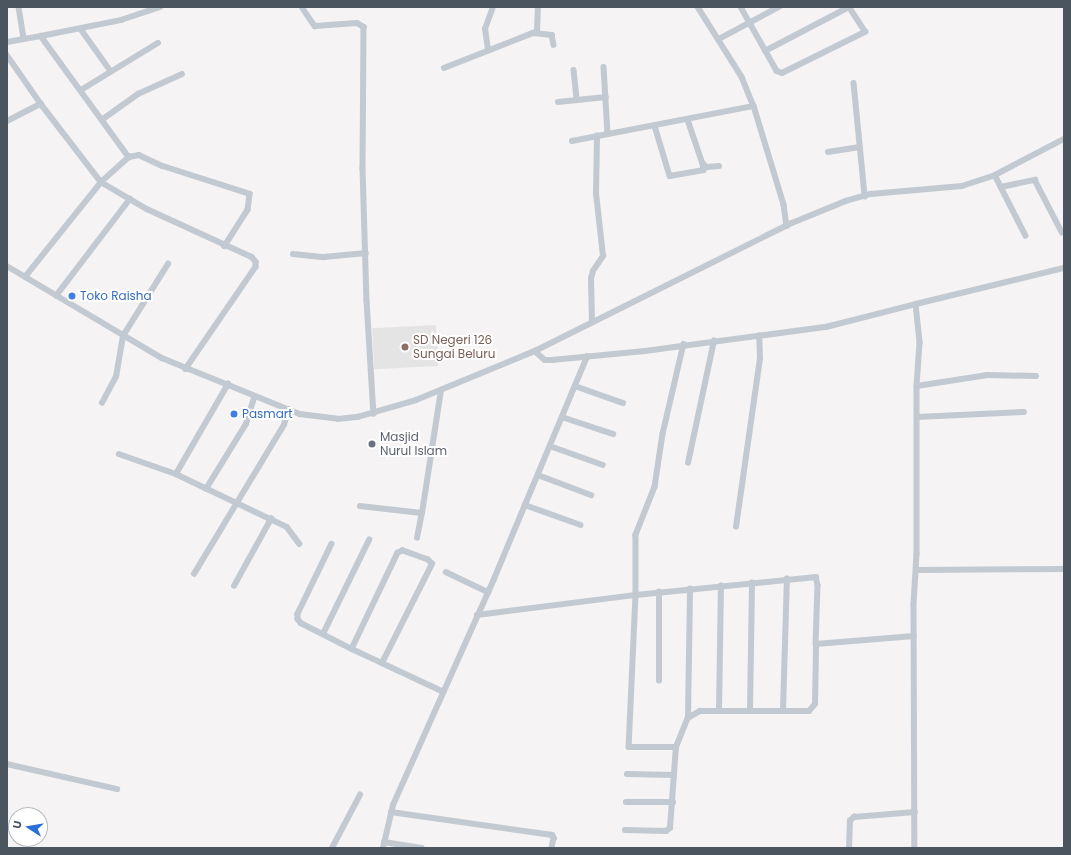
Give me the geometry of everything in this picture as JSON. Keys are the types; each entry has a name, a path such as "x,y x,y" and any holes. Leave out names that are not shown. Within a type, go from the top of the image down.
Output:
{"street":[{"path":"19,7 24,39"},
{"path":"7,42 81,29 144,14 160,7"},
{"path":"302,7 315,26 357,23 364,27 363,168 374,414"},
{"path":"488,50 485,29 493,7"},
{"path":"537,32 538,7"},
{"path":"698,7 742,77 754,106 790,225"},
{"path":"741,7 749,23 765,51 777,71 782,73 865,32 849,7 765,51"},
{"path":"719,39 779,7"},
{"path":"81,29 110,70"},
{"path":"444,68 537,32 552,35 554,45"},
{"path":"41,36 103,119 129,157"},
{"path":"81,90 110,70 158,43"},
{"path":"7,55 41,104 101,182 130,199 225,246 252,257 256,267 186,369"},
{"path":"604,67 608,134"},
{"path":"574,70 577,100"},
{"path":"103,119 138,94 182,74"},
{"path":"854,83 865,196"},
{"path":"558,102 606,97"},
{"path":"7,120 41,104"},
{"path":"572,141 688,120 754,106"},
{"path":"655,126 670,176 703,170 703,164 688,120"},
{"path":"592,323 591,280 593,271 603,256 596,194 597,136"},
{"path":"7,266 162,358 288,410 319,418 338,419 374,414 441,390 535,351 798,220 865,196 962,186 995,175 1064,139"},
{"path":"828,152 860,147"},
{"path":"25,277 101,182 129,157 142,155 163,166 250,194 248,210 225,246"},
{"path":"703,164 707,167 719,166"},
{"path":"995,175 1026,236"},
{"path":"1001,187 1035,180 1062,232"},
{"path":"56,296 130,199"},
{"path":"293,254 324,257 366,253"},
{"path":"102,403 116,377 123,336 168,264"},
{"path":"535,351 545,360 587,357 826,327 1064,268"},
{"path":"915,848 914,636 916,570 917,386 920,343 916,304"},
{"path":"736,527 760,359 759,336"},
{"path":"688,462 714,341"},
{"path":"676,747 629,747 636,595 636,535 655,487 663,434 684,344"},
{"path":"422,848 384,845 391,812 488,592 587,357"},
{"path":"917,386 987,375 1036,376"},
{"path":"176,474 228,384"},
{"path":"575,386 623,403"},
{"path":"417,538 441,390"},
{"path":"206,489 246,424 254,396"},
{"path":"194,574 238,504 284,425 288,410"},
{"path":"917,417 1024,412"},
{"path":"562,417 613,434"},
{"path":"550,446 603,465"},
{"path":"119,454 176,474 271,519 287,527 300,544"},
{"path":"538,475 591,494"},
{"path":"525,504 581,525"},
{"path":"360,506 422,513"},
{"path":"234,586 271,519"},
{"path":"323,634 369,540"},
{"path":"332,544 298,614 301,623 352,649 444,692"},
{"path":"352,649 400,551 428,560 432,564 382,663"},
{"path":"916,570 1064,569"},
{"path":"446,572 488,592"},
{"path":"477,615 660,592 816,577 818,580 815,704 809,711 700,711 688,718"},
{"path":"782,712 788,579"},
{"path":"750,711 752,583"},
{"path":"719,711 721,586"},
{"path":"625,830 666,831 672,822 676,747 688,718 690,589"},
{"path":"658,681 660,592"},
{"path":"816,644 914,636"},
{"path":"7,764 117,789"},
{"path":"627,774 674,775"},
{"path":"332,848 360,795"},
{"path":"626,802 673,802"},
{"path":"391,812 552,835 554,838 552,848"},
{"path":"849,848 850,821 854,817 915,812"}],"shaded area":[{"name":"SD Negeri 126 Sungai Beluru","path":"436,325 438,366 374,369 372,328"}],"place":[{"name":"Toko Raisha","path":"72,296"},
{"name":"SD Negeri 126 Sungai Beluru","path":"405,347"},
{"name":"Pasmart","path":"234,414"},
{"name":"Masjid Nurul Islam","path":"372,444"}]}
